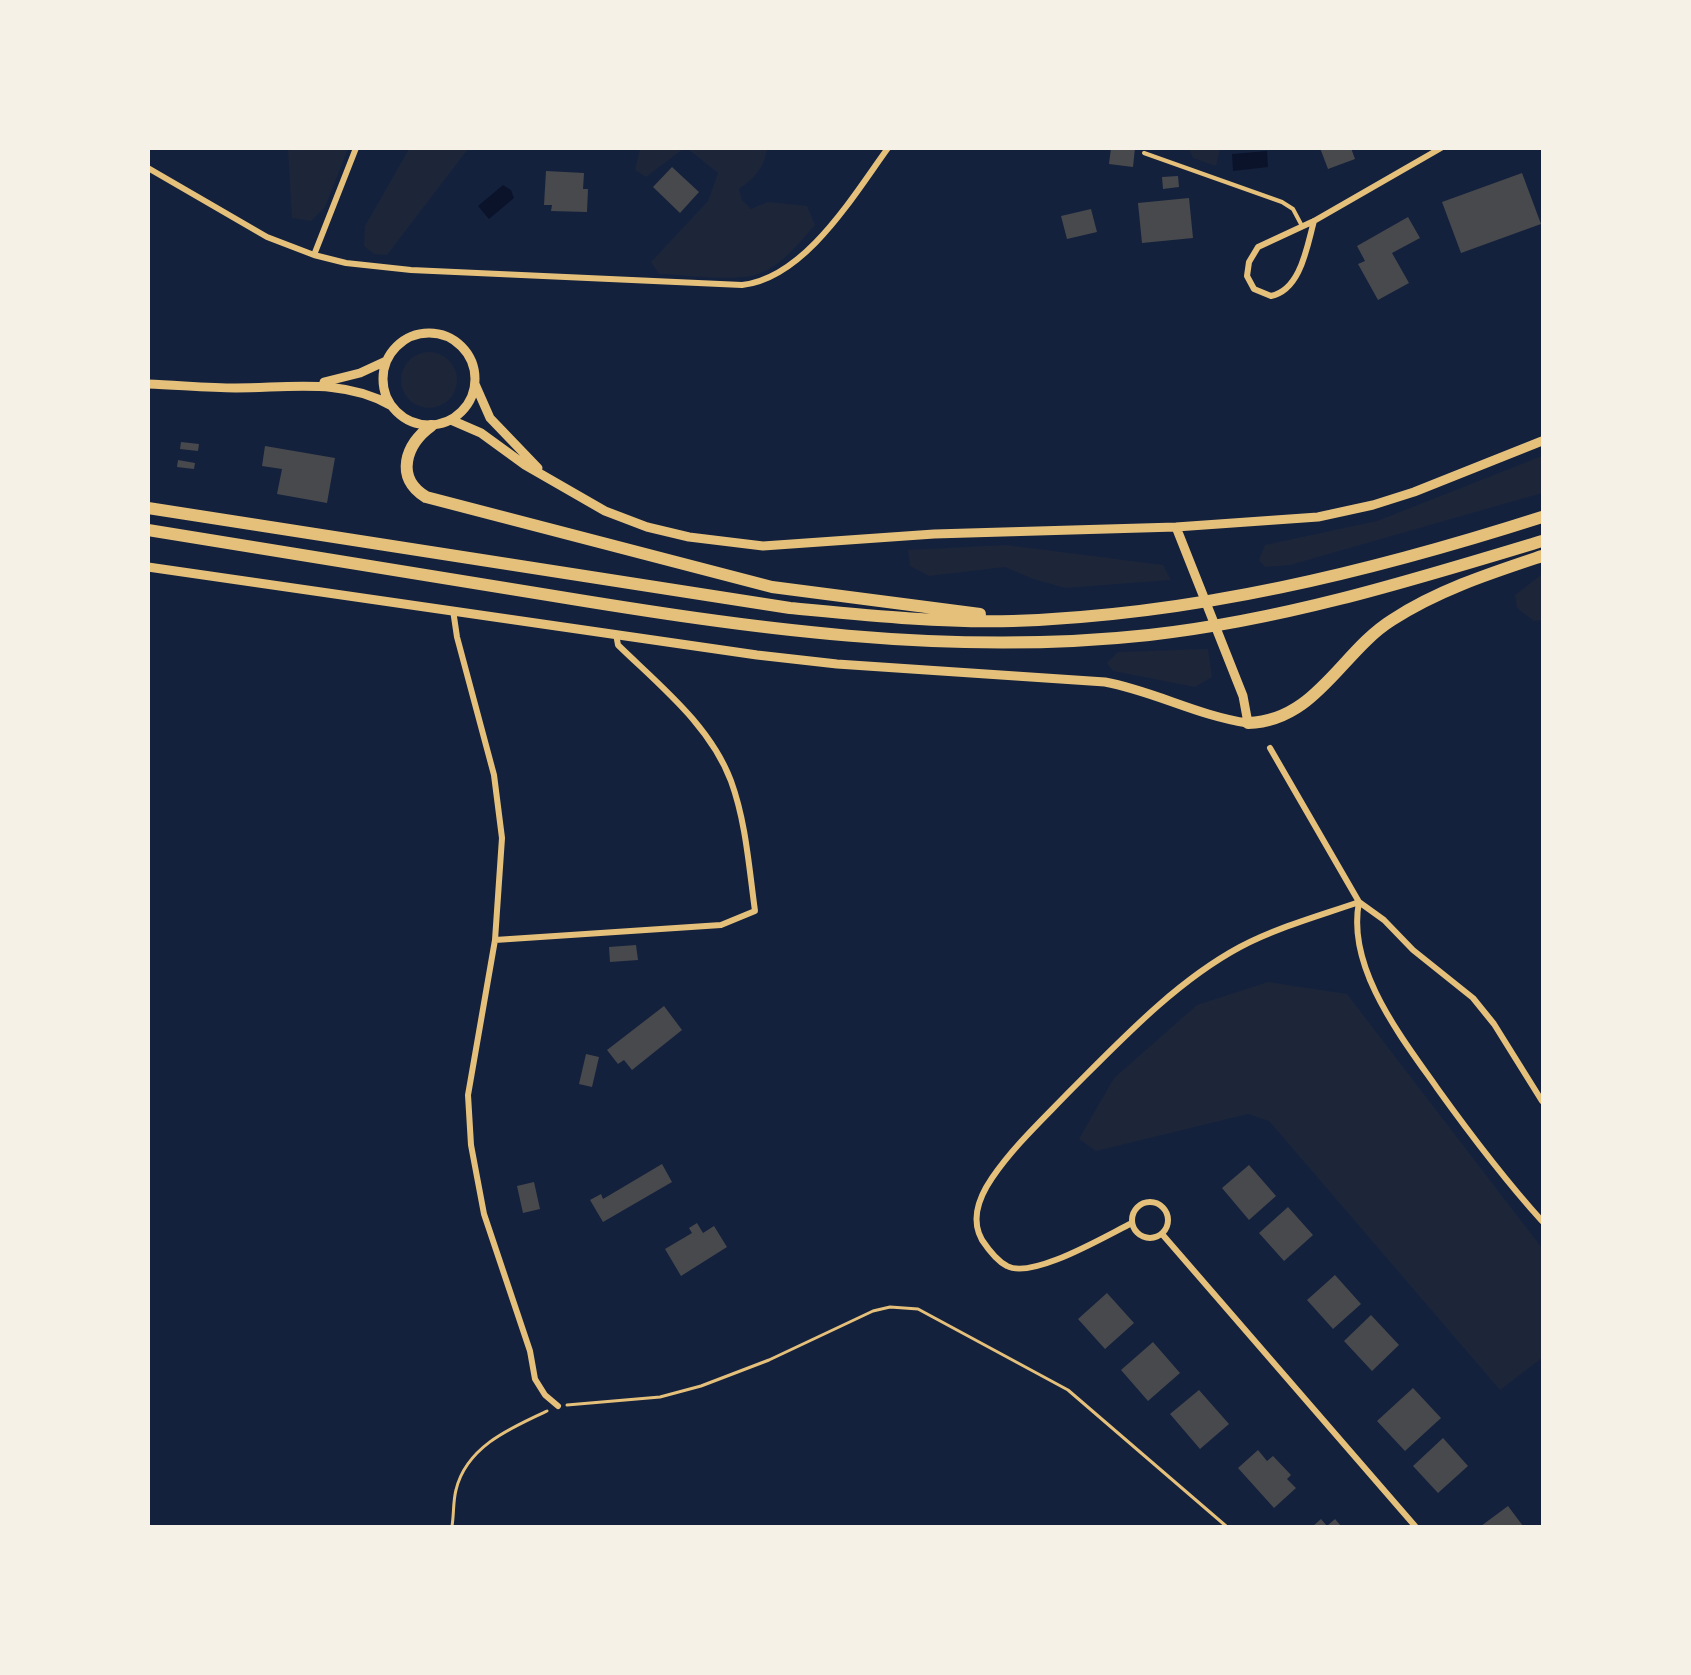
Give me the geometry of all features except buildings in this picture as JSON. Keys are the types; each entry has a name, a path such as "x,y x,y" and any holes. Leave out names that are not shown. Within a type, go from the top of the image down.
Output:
{"highway":[{"path":"431,426 413,442 407,453 406,464 411,484 426,497 772,587 824,596 949,609 1011,621"},
{"path":"148,508 790,608 893,618 1011,621 1156,610 1256,592 1395,561 1542,517"},
{"path":"148,530 650,612 819,635 989,644 1166,633 1262,617 1384,588 1542,541"},
{"path":"1248,723 1270,721 1299,707 1319,691 1370,635 1407,611 1468,582 1542,556"}],"street":[{"path":"314,255 356,148"},
{"path":"148,168 249,229 314,255 389,269 753,284 776,275 801,257 888,148"},
{"path":"1314,221 1292,282 1277,294 1266,295 1259,292 1251,285 1247,276 1252,255 1268,241 1314,221 1442,148"},
{"path":"390,405 383,383 386,361 394,349 405,339 419,334 434,333 448,337 470,356 475,370 476,384 490,418 548,478"},
{"path":"148,384 235,388 303,385 347,378 386,361"},
{"path":"303,385 349,389 378,398 408,421 431,426 451,420 463,411 471,399 476,384"},
{"path":"451,420 481,433 548,478 605,511 647,527 734,544 787,545 934,534 1176,527 1338,514 1414,492 1542,441"},
{"path":"148,567 837,664 1105,682 1147,692 1219,718 1248,723 1243,696 1176,527"},
{"path":"453,610 457,637 490,758 499,807 502,854 495,906 495,940 468,1095 471,1145 484,1214 530,1351 535,1378 545,1395 558,1406"},
{"path":"495,940 721,925 754,911 743,824 730,780 714,748 688,712 618,645 616,634"},
{"path":"1270,748 1359,902 1384,920 1413,950 1480,1006 1542,1101"},
{"path":"1359,902 1357,913 1362,956 1391,1021 1476,1141 1542,1221"},
{"path":"1132,1223 1029,1269 1007,1266 987,1248 976,1230 975,1221 977,1209 992,1178 1015,1149 1086,1075 1169,998 1238,948 1277,930 1359,902"},
{"path":"1155,1202 1165,1208 1169,1219 1162,1234 1156,1237 1144,1237 1138,1234 1132,1223 1132,1216 1139,1205 1155,1202"},
{"path":"1162,1234 1414,1527"}],"lane":[{"path":"1144,153 1282,202 1293,209 1302,227"}],"path":[{"path":"452,1527 458,1482 462,1471 477,1451 505,1431 558,1406 660,1397 700,1386 769,1360 873,1311 904,1306 918,1309 1068,1390 1226,1527"}],"shaded area":[{"path":"640,148 683,149 646,177 635,170"},
{"path":"288,149 348,149 325,207 311,221 292,218"},
{"path":"409,149 468,149 387,255 374,254 364,246 365,226"},
{"path":"688,149 767,149 764,162 758,172 739,189 742,200 751,209 767,202 807,206 815,225 782,260 758,274 724,278 659,274 651,262 708,201 718,173"},
{"path":"1189,149 1220,149 1216,166 1193,158"},
{"path":"1267,151 1268,167 1233,171 1232,154"},
{"path":"503,185 511,190 514,198 489,219 478,206"},
{"path":"429,352 440,354 449,360 455,369 457,380 455,391 449,400 440,406 429,408 418,406 409,400 403,391 401,380 403,369 409,360 418,354"},
{"path":"1542,456 1542,493 1290,565 1265,567 1259,560 1265,545 1377,521"},
{"path":"1006,545 1163,565 1171,580 1065,588 1033,579 1005,567 929,576 910,566 908,550"},
{"path":"1542,574 1542,620 1534,621 1517,608 1515,595"},
{"path":"1208,649 1212,677 1195,687 1113,671 1107,663 1118,652"},
{"path":"1268,982 1347,994 1542,1248 1542,1358 1500,1390 1269,1121 1248,1114 1096,1151 1079,1139 1114,1078 1197,1005"}]}
